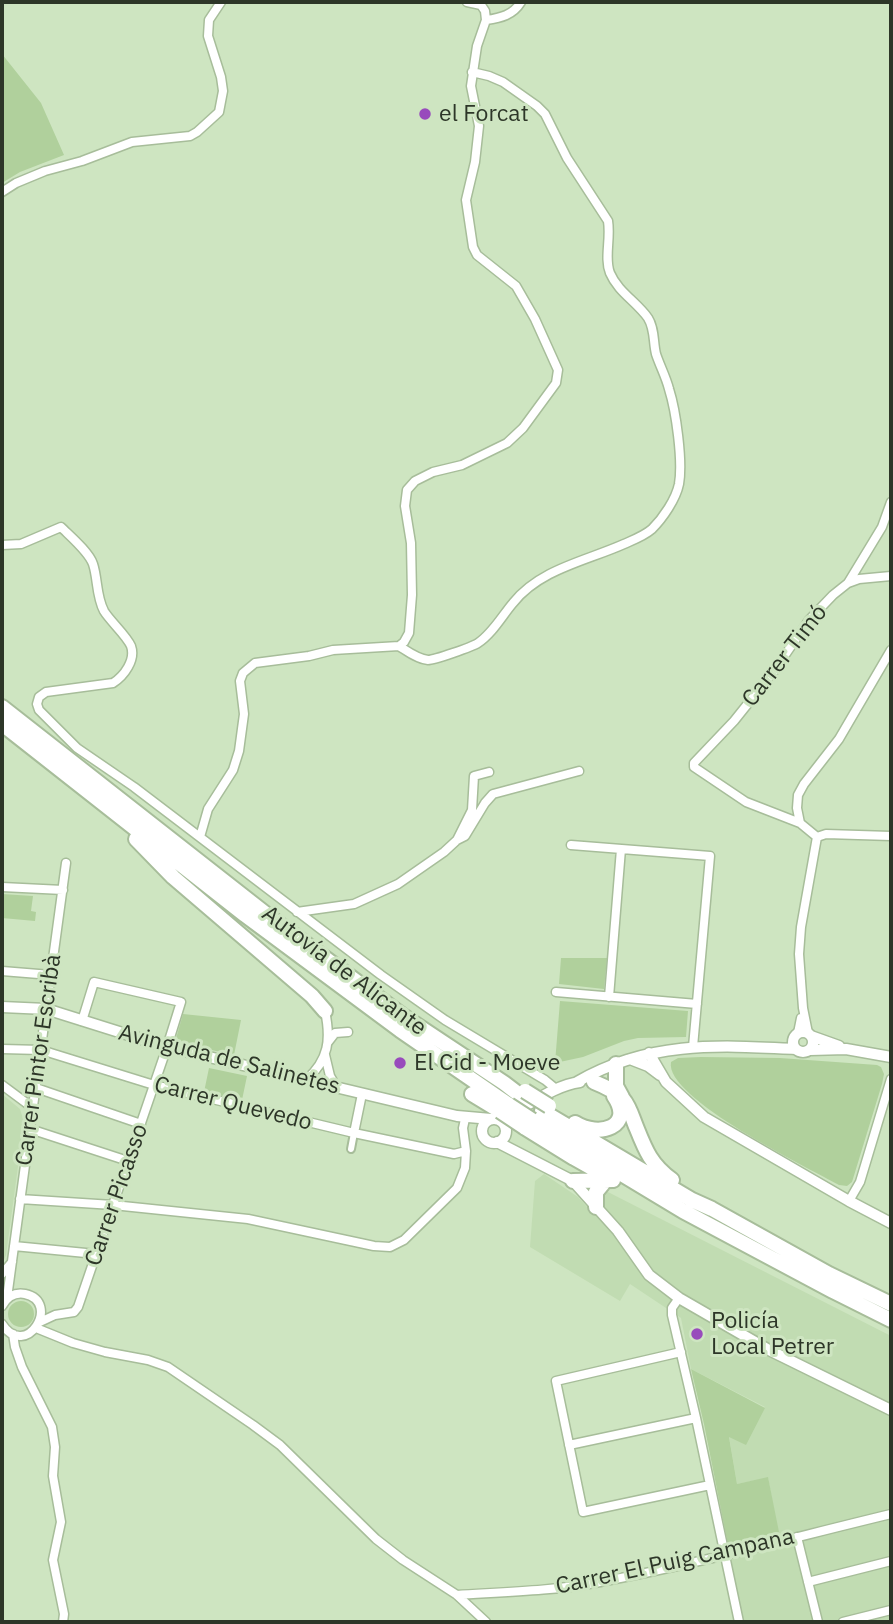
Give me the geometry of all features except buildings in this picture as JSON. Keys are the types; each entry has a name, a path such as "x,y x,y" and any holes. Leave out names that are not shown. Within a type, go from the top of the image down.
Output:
{"highway":[{"name":"Autovía de Alicante","path":"2,707 271,918 403,1016 504,1083 507,1108"},
{"name":"Autovía de Alicante","path":"2,724 245,915 507,1108 537,1116 829,1274 891,1304"},
{"path":"91,794 101,809 173,877 313,996 325,1011"},
{"path":"623,1061 616,1086 653,1164 712,1209"},
{"path":"593,1082 622,1098"},
{"path":"472,1094 507,1108 584,1128 606,1130 613,1127 621,1113 620,1106 609,1090"},
{"name":"Autovía de Alicante","path":"537,1116 683,1211 891,1320"},
{"path":"537,1116 574,1158 609,1181 665,1207 683,1211"},
{"path":"573,1181 609,1181"},
{"path":"596,1207 596,1192 609,1181"}],"street":[{"path":"2,192 45,171 82,161 132,142 190,136 197,132 219,111 223,91 208,36 209,19 221,2"},
{"path":"200,837 208,809 233,771 239,751 244,714 240,681 243,673 254,663 333,650 399,646 404,642 409,633 412,595 411,543 405,506 407,490 415,481 433,472 462,465 507,443 523,428 556,383 558,370 535,319 516,286 477,255 473,247 466,200 475,162 479,125 471,86 477,46 486,20 481,5 467,2"},
{"path":"486,20 499,19 510,14 521,2"},
{"path":"399,646 414,656 428,660 477,644 516,598 546,574 614,549 652,529 673,500 679,484 675,414 655,351 653,327 611,275 607,261 610,246 608,221 567,158 545,114 503,82 472,72"},
{"name":"Carrer Timó","path":"800,823 746,802 694,767 694,763 734,721 774,671 809,620 848,583 882,527 891,502"},
{"path":"2,545 21,544 61,527 93,562 103,608 131,645 130,661 121,678 113,683 46,692 39,697 39,710 49,721 77,748 200,837 381,975 445,1020 556,1089"},
{"path":"848,583 859,579 891,576"},
{"path":"817,837 800,823 798,795 839,739 891,650"},
{"path":"297,912 354,904 367,899 404,880 466,836 493,794 579,771"},
{"path":"457,840 472,810 474,776 489,772"},
{"path":"817,837 826,834 891,835"},
{"path":"795,1049 793,1045 803,1035 800,927 817,837"},
{"path":"571,845 710,856 693,1046"},
{"path":"610,997 621,849"},
{"name":"Carrer Pintor Escribà","path":"7,1295 66,863"},
{"path":"2,887 64,891"},
{"path":"2,971 51,975"},
{"name":"Carrer Picasso","path":"38,1325 55,1315 74,1312 78,1307 181,1002 93,982 82,1021"},
{"path":"556,992 697,1004"},
{"name":"Avinguda de Salinetes","path":"2,1007 47,1009 167,1047 461,1117 475,1125 487,1140 521,1153 573,1181"},
{"path":"306,1080 315,1072 325,1055 328,1026 325,1011"},
{"path":"328,1042 335,1033 348,1032"},
{"path":"803,1035 813,1040 810,1050"},
{"path":"759,1047 782,1043 803,1035 846,1049 891,1057"},
{"path":"483,1134 485,1124 507,1108 649,1053 693,1046 795,1049 800,1052 846,1049"},
{"name":"Carrer Quevedo","path":"2,1049 41,1050 154,1085 354,1133 454,1154 466,1151"},
{"path":"662,1076 663,1061 673,1049"},
{"path":"649,1053 662,1076"},
{"path":"325,1055 330,1076 337,1088"},
{"path":"577,1082 593,1082 623,1061 648,1066 704,1117 891,1223"},
{"path":"849,1201 860,1182 891,1079"},
{"path":"2,1085 33,1108"},
{"path":"36,1088 141,1124"},
{"path":"351,1149 362,1094"},
{"path":"497,1142 503,1139 506,1130 507,1108"},
{"name":"Avinguda de Salinetes","path":"461,1117 507,1108"},
{"path":"20,1199 113,1205 248,1219 374,1246 390,1247 404,1240 457,1188 465,1168 466,1151 461,1117"},
{"path":"30,1129 128,1161"},
{"path":"506,1130 509,1140 521,1153"},
{"path":"573,1181 618,1231 649,1275 679,1298 769,1350 891,1410"},
{"path":"14,1246 96,1254"},
{"path":"2,1273 12,1262"},
{"path":"2,1326 13,1334 22,1336 38,1325 41,1315 40,1307 30,1296 7,1295"},
{"path":"679,1298 672,1308 672,1315 739,1622"},
{"path":"38,1325 73,1343 168,1367 280,1445 376,1539 457,1595 486,1622"},
{"path":"13,1334 22,1367 52,1427 55,1447 53,1476 61,1522 53,1560 64,1614 63,1622"},
{"path":"681,1352 556,1381 583,1512 710,1485"},
{"path":"569,1445 696,1418"},
{"name":"Carrer El Puig Campana","path":"457,1595 563,1588 600,1582 725,1555 891,1514"},
{"path":"797,1537 818,1622"},
{"path":"808,1582 891,1561"},
{"path":"843,1622 891,1610"}],"shaded area":[{"path":"2,54 41,103 64,155 20,172 2,183"},
{"path":"2,894 33,896 31,911 36,912 35,921 2,918"},
{"path":"561,958 607,958 604,989 559,984"},
{"path":"560,1001 688,1011 686,1037 638,1038 583,1057 555,1063"},
{"path":"183,1014 241,1020 234,1055 175,1042"},
{"path":"678,1058 780,1058 881,1067 884,1074 882,1084 852,1182 847,1186 839,1185 799,1164 741,1131 690,1094 675,1077 671,1062"},
{"path":"209,1068 247,1076 242,1100 204,1092"},
{"path":"2,1094 20,1109 24,1122 6,1255 2,1264"},
{"path":"544,1174 578,1197 589,1209 604,1190 891,1336 891,1622 743,1622 728,1545 778,1532 768,1478 737,1484 729,1436 765,1407 691,1369 681,1318 630,1284 620,1301 530,1247 535,1181"},
{"path":"21,1301 30,1305 34,1314 30,1323 21,1327 12,1323 8,1314 12,1305"},
{"path":"691,1369 765,1408 746,1445 729,1437 737,1484 768,1477 779,1532 728,1545"}],"place":[{"name":"el Forcat","path":"425,114"},
{"name":"El Cid - Moeve","path":"400,1063"},
{"name":"Policía Local Petrer","path":"697,1334"}]}
